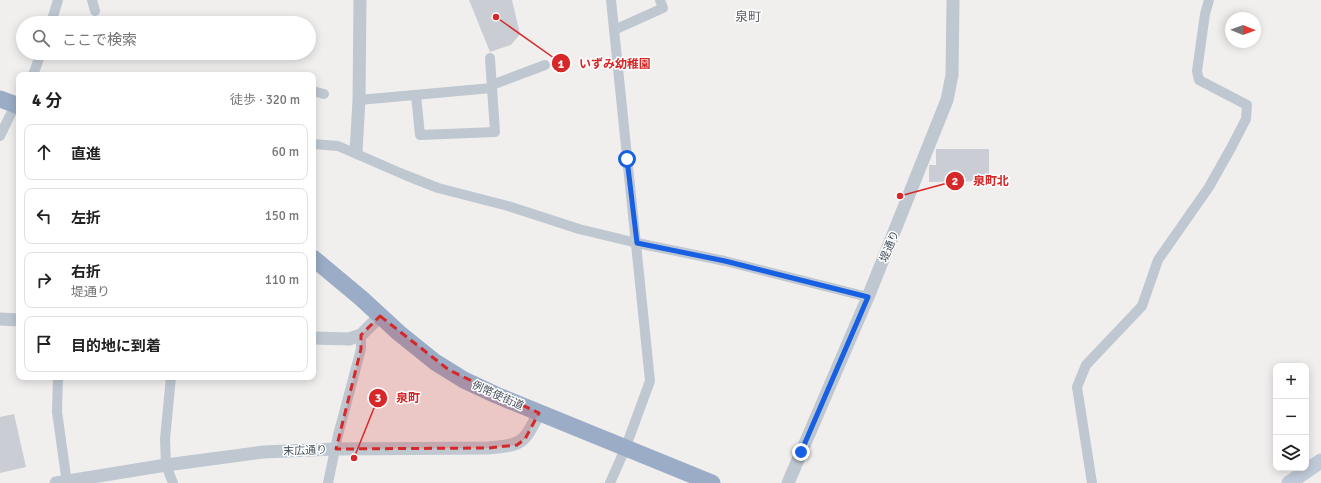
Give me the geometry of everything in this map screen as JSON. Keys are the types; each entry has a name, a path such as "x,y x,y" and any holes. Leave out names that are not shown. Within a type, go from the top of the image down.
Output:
{"highway":[{"name":"例幣使街道","path":"316,260 356,293 399,333 435,362 464,380 625,449 712,483"}],"main road":[{"path":"1289,483 1321,460"}],"street":[{"path":"53,16 58,0"},
{"path":"92,0 95,11"},
{"path":"356,152 359,100 360,0"},
{"path":"610,483 625,449 650,380 611,0"},
{"path":"614,30 663,8 660,0"},
{"name":"堤通り","path":"788,483 868,297 947,100 952,75 953,0"},
{"path":"1092,483 1077,387 1086,365 1142,306 1158,260 1209,187 1246,119 1246,105 1199,80 1197,77 1205,14 1209,0"},
{"path":"416,95 420,135 495,132 490,58"},
{"path":"34,72 38,60"},
{"path":"359,100 492,87 545,64"},
{"path":"316,92 324,94"},
{"path":"0,136 13,102"},
{"path":"316,144 338,146 356,152 404,175 438,188 508,206 579,229 637,243 725,261 868,297"},
{"path":"316,338 349,339 361,335 380,316"},
{"path":"0,319 16,320"},
{"path":"328,483 338,435 361,349 361,335"},
{"path":"58,380 57,412 63,482"},
{"path":"171,380 165,439 166,465 173,483"},
{"name":"末広通り","path":"63,482 166,465 263,452 503,447 516,444 525,439 539,413"}],"highlighted area":[{"path":"380,316 449,370 539,413 525,439 517,445 488,448 336,449 361,349 361,335"}],"building":[{"path":"469,0 512,0 520,34 511,45 490,52"},
{"path":"936,149 989,149 989,181 929,182 929,165 936,165"},
{"path":"14,414 26,467 0,473 0,417"}],"place":[{"name":"いずみ幼稚園","path":"496,17"},
{"name":"泉町北","path":"900,196"},
{"name":"泉町","path":"354,458"}],"district":[{"name":"泉町","path":"748,16"}],"route":[{"path":"627,159 637,243 725,261 868,297 801,452"}]}
